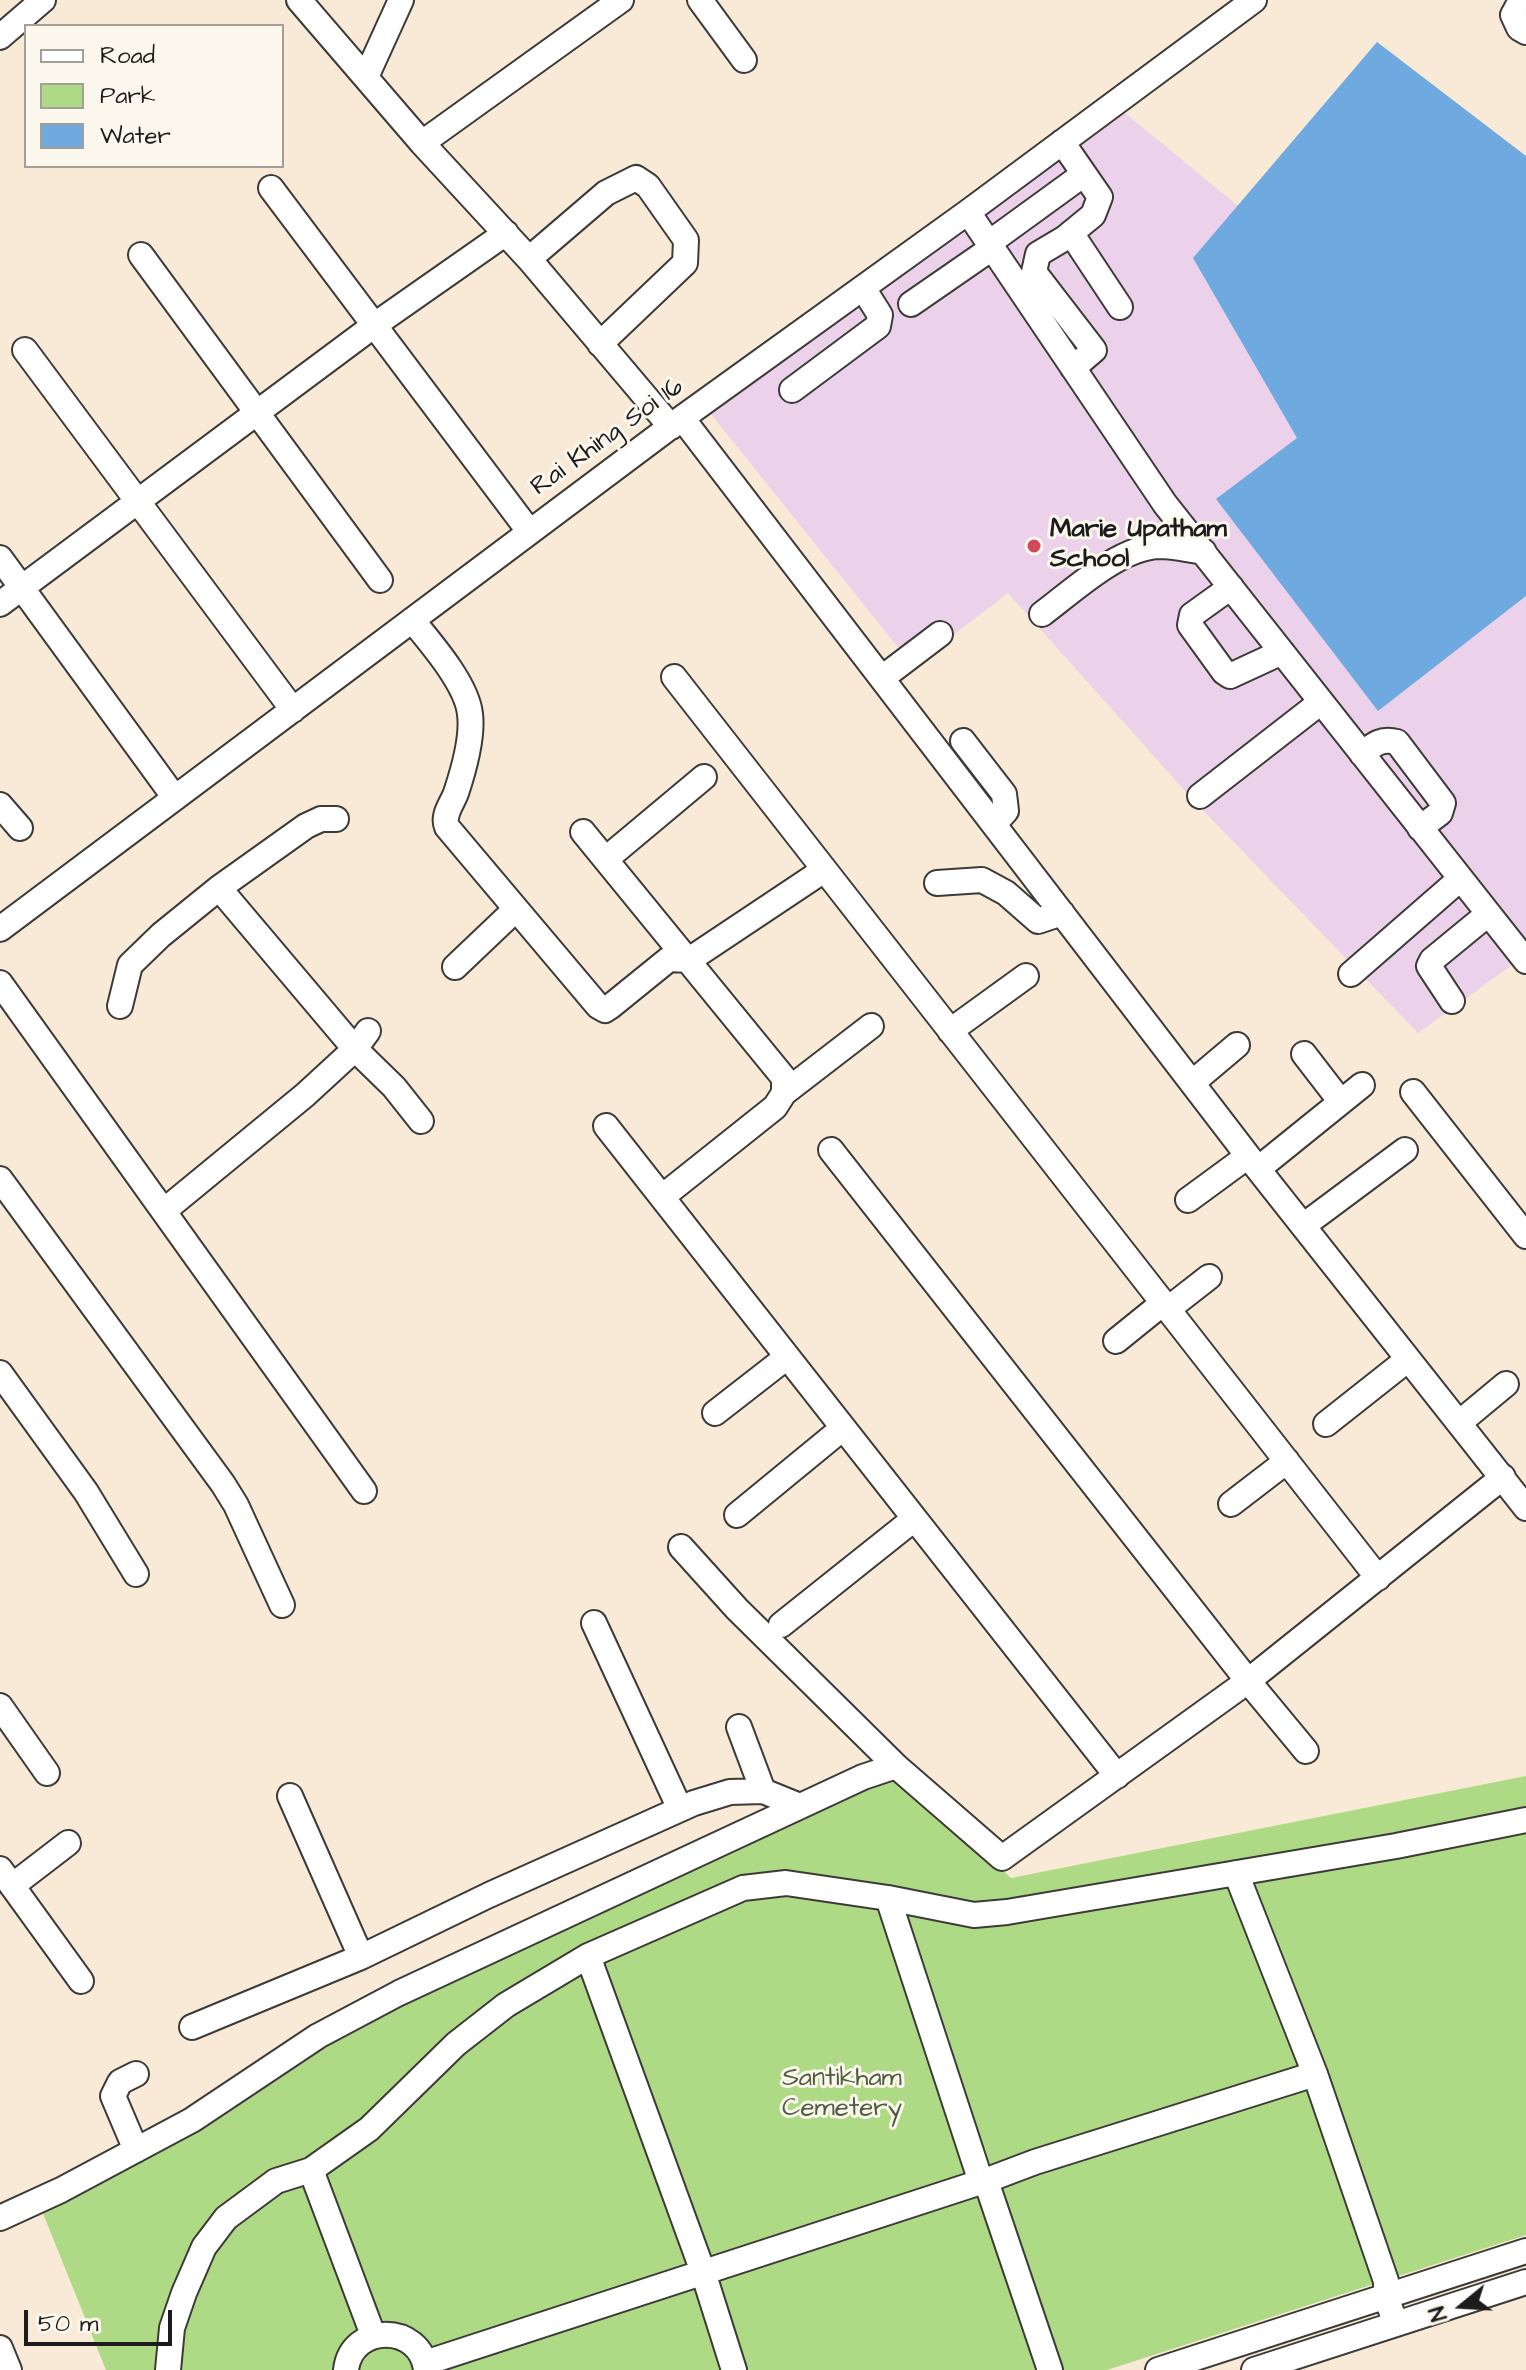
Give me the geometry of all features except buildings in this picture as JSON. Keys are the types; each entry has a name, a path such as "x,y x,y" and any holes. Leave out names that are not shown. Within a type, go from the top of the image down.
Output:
{"street":[{"path":"0,37 43,0"},
{"path":"299,0 422,143 529,259 600,344 676,422 882,678 1253,1163 1526,1508"},
{"path":"366,77 401,0"},
{"path":"422,143 621,0"},
{"path":"700,0 744,60"},
{"name":"Rai Khing Soi 16","path":"4,920 175,798 676,422 968,212 1254,0"},
{"path":"1526,1 1519,4 1513,15 1519,28 1526,32"},
{"path":"1062,142 1100,197 1093,215 1038,254 1034,272 1094,350 1073,368"},
{"path":"911,304 1084,174"},
{"path":"529,259 606,193 636,178 648,186 686,240 685,263 600,344"},
{"path":"271,188 529,531"},
{"path":"968,212 1165,504 1526,961"},
{"path":"0,604 376,324 506,233"},
{"path":"1071,233 1120,307"},
{"path":"141,255 380,580"},
{"path":"792,390 878,326 880,315 863,288"},
{"path":"25,350 293,710"},
{"path":"1042,614 1110,564 1146,548 1163,546 1204,552"},
{"path":"0,558 175,798"},
{"path":"1231,587 1189,620 1224,672 1230,676 1238,674 1282,652"},
{"path":"412,620 443,658 470,710 467,750 445,821 598,1006 605,1010 669,959 689,960 824,870"},
{"path":"882,678 940,634"},
{"path":"674,677 1378,1578"},
{"path":"1200,796 1321,702"},
{"path":"1362,754 1386,739 1397,742 1443,803 1440,813 1420,828"},
{"path":"963,741 1004,794 1006,811 994,824"},
{"path":"606,859 704,777"},
{"path":"0,805 20,828"},
{"path":"120,1006 130,965 161,935 219,888 306,826 321,819 336,819"},
{"path":"583,832 784,1078 784,1093"},
{"path":"1351,974 1460,879"},
{"path":"937,883 982,880 1006,893 1038,921 1062,913"},
{"path":"219,888 362,1040 421,1121"},
{"path":"455,967 516,909"},
{"path":"1452,1001 1429,966 1432,960 1488,914"},
{"path":"950,1031 1026,976"},
{"path":"0,983 364,1491"},
{"path":"662,1197 775,1107 784,1093 871,1026"},
{"path":"165,1210 305,1095 362,1040"},
{"path":"1192,1083 1237,1045"},
{"path":"1304,1054 1341,1102"},
{"path":"1188,1200 1253,1163 1362,1085"},
{"path":"1413,1092 1526,1236"},
{"path":"606,1126 1117,1776"},
{"path":"831,1150 1306,1751"},
{"path":"1303,1226 1405,1150"},
{"path":"0,1179 223,1484 236,1505 282,1605"},
{"path":"1116,1341 1209,1277"},
{"path":"715,1413 787,1357"},
{"path":"1326,1424 1407,1360"},
{"path":"0,1373 86,1492 136,1574"},
{"path":"1459,1423 1506,1384"},
{"path":"737,1515 843,1428"},
{"path":"1231,1504 1287,1461"},
{"path":"681,1547 737,1609 896,1766 1002,1858 1248,1681 1503,1477"},
{"path":"781,1625 914,1519"},
{"path":"594,1623 680,1809"},
{"path":"0,1706 47,1773"},
{"path":"739,1727 763,1791"},
{"path":"0,2218 61,2190 192,2120 318,2036 399,1993 863,1777 896,1766"},
{"path":"192,2027 361,1957 680,1809 730,1792 763,1791 800,1806"},
{"path":"290,1796 361,1957"},
{"path":"168,2370 172,2328 184,2293 204,2247 226,2218 276,2181 311,2170 369,2129 456,2044 506,2005 588,1956 743,1888 786,1883 974,1915 1236,1873 1526,1820"},
{"path":"68,1843 6,1878 81,1981"},
{"path":"1236,1873 1315,2074 1386,2281 1386,2297 1396,2324"},
{"path":"888,1898 1050,2370"},
{"path":"588,1956 703,2272 734,2370"},
{"path":"136,2074 120,2082 113,2096 136,2150"},
{"path":"346,2370 351,2352 373,2335 389,2333 405,2338 418,2349 426,2367 703,2272 984,2182 1035,2162 1315,2074"},
{"path":"311,2170 373,2335"},
{"path":"1158,2370 1526,2251"},
{"path":"1254,2370 1526,2282"},
{"path":"0,2348 9,2370"}],"shaded area":[{"name":"Marie Upatham School","path":"1119,108 1238,206 1194,258 1298,439 1378,710 1526,596 1526,955 1418,1033 1194,801 1008,593 913,666 710,413 968,212"}],"green space":[{"name":"Santikham Cemetery","path":"1526,1776 1526,2235 1107,2370 106,2370 40,2206 361,2016 875,1777 900,1777 1011,1878"}],"water":[{"path":"1377,42 1526,156 1526,596 1378,711 1216,499 1297,438 1193,258"}],"place":[{"name":"Marie Upatham School","path":"1034,546"}]}
